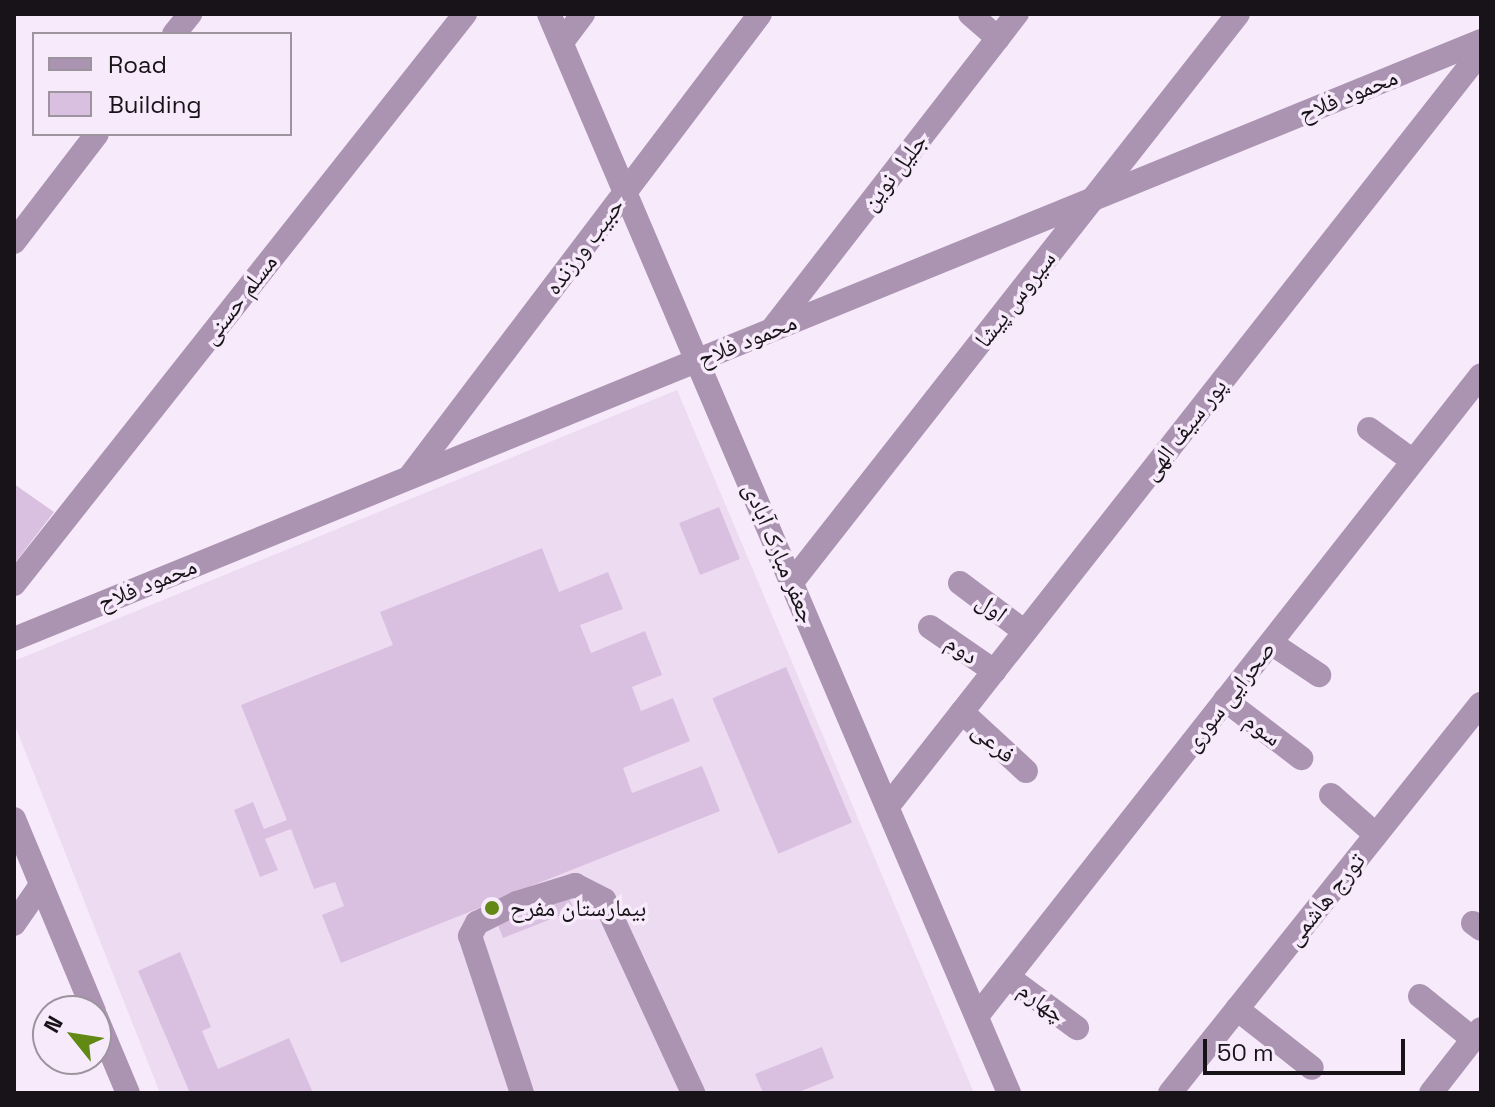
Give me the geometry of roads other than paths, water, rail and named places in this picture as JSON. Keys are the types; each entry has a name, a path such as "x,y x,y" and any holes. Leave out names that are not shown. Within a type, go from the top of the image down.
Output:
{"street":[{"path":"176,32 190,14"},
{"name":"مسلم حسنی","path":"14,584 465,14"},
{"name":"جعفر مبارک آبادی","path":"549,14 627,189 1009,1093"},
{"path":"562,42 583,14"},
{"name":"حبیب ورزنده","path":"409,477 760,14"},
{"path":"970,14 998,38"},
{"name":"جلیل نوین","path":"772,330 1017,14"},
{"name":"سیروس پیشا","path":"792,582 1238,14"},
{"name":"محمود فلاح","path":"14,639 1481,41"},
{"name":"پور سیف الهی","path":"888,806 1481,52"},
{"path":"14,242 95,136"},
{"name":"صحرایی سوری","path":"977,1016 1481,375"},
{"path":"1369,429 1413,461"},
{"name":"اول","path":"960,583 1025,632"},
{"name":"دوم","path":"930,627 994,671"},
{"path":"1271,643 1319,675"},
{"name":"سوم","path":"1225,700 1301,758"},
{"name":"تورج هاشمی","path":"1170,1093 1481,704"},
{"name":"فرعی","path":"962,712 1026,771"},
{"path":"1331,795 1376,835"},
{"path":"14,819 87,995"},
{"path":"14,924 41,885"},
{"path":"522,1093 470,936 477,923 517,903 575,885 604,900 693,1093"},
{"name":"چهارم","path":"1008,977 1077,1028"},
{"path":"1420,996 1477,1034 1431,1093"},
{"path":"1237,1009 1312,1068"},
{"path":"112,1061 122,1089"}],"place":[{"name":"بیمارستان مفرح","path":"492,908"}]}
